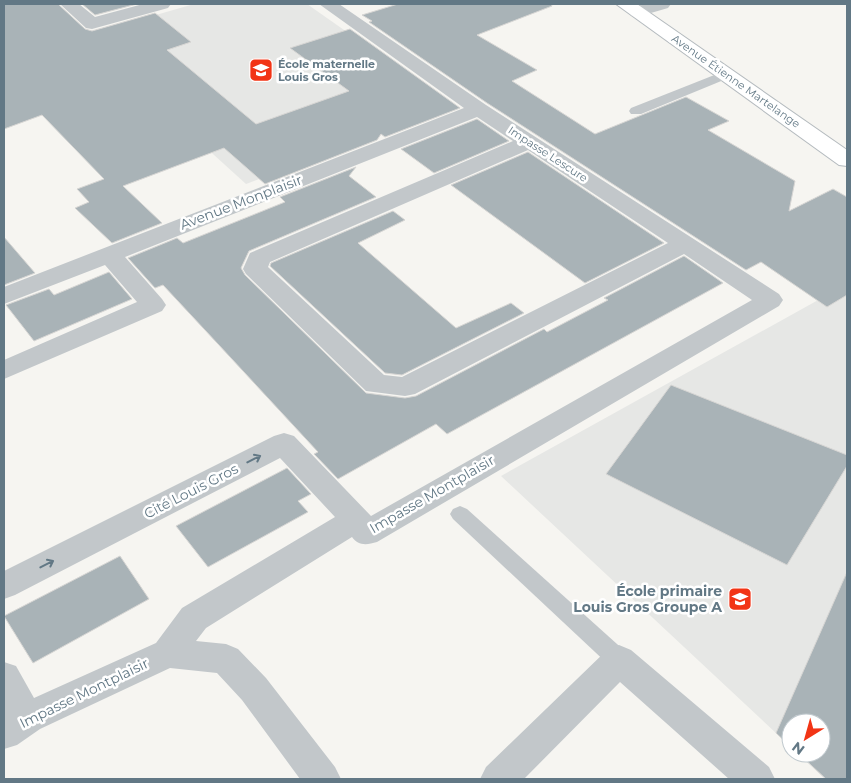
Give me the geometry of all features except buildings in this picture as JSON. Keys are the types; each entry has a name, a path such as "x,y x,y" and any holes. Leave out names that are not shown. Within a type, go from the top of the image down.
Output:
{"street":[{"path":"69,4 92,24 162,4"},
{"name":"Impasse Lescure","path":"328,4 479,109 770,300"},
{"path":"631,8 662,4"},
{"name":"Avenue Étienne Martelange","path":"631,8 847,160"},
{"name":"Avenue Monplaisir","path":"4,296 479,109"},
{"path":"529,142 259,258 255,269 376,384 405,387 685,244"},
{"path":"4,370 154,305 109,254"},
{"name":"Impasse Montplaisir","path":"15,726 168,653 194,618 356,519 366,533 770,300"},
{"name":"Cité Louis Gros","path":"4,586 284,444 356,519"},
{"path":"168,653 226,658 254,689 322,779"},
{"path":"499,779 619,660 756,779"},
{"path":"4,677 15,726"}],"lane":[{"path":"636,112 727,74"},
{"path":"460,514 619,660"}],"shaded area":[{"name":"École maternelle Louis Gros","path":"194,4 307,4 451,105 246,184 83,36"},
{"name":"École primaire Louis Gros Groupe A","path":"847,284 847,779 825,779 808,763 831,763 831,713 781,713 781,738 501,476"}],"place":[{"name":"École maternelle Louis Gros","path":"261,70"},
{"name":"École primaire Louis Gros Groupe A","path":"740,599"}]}
